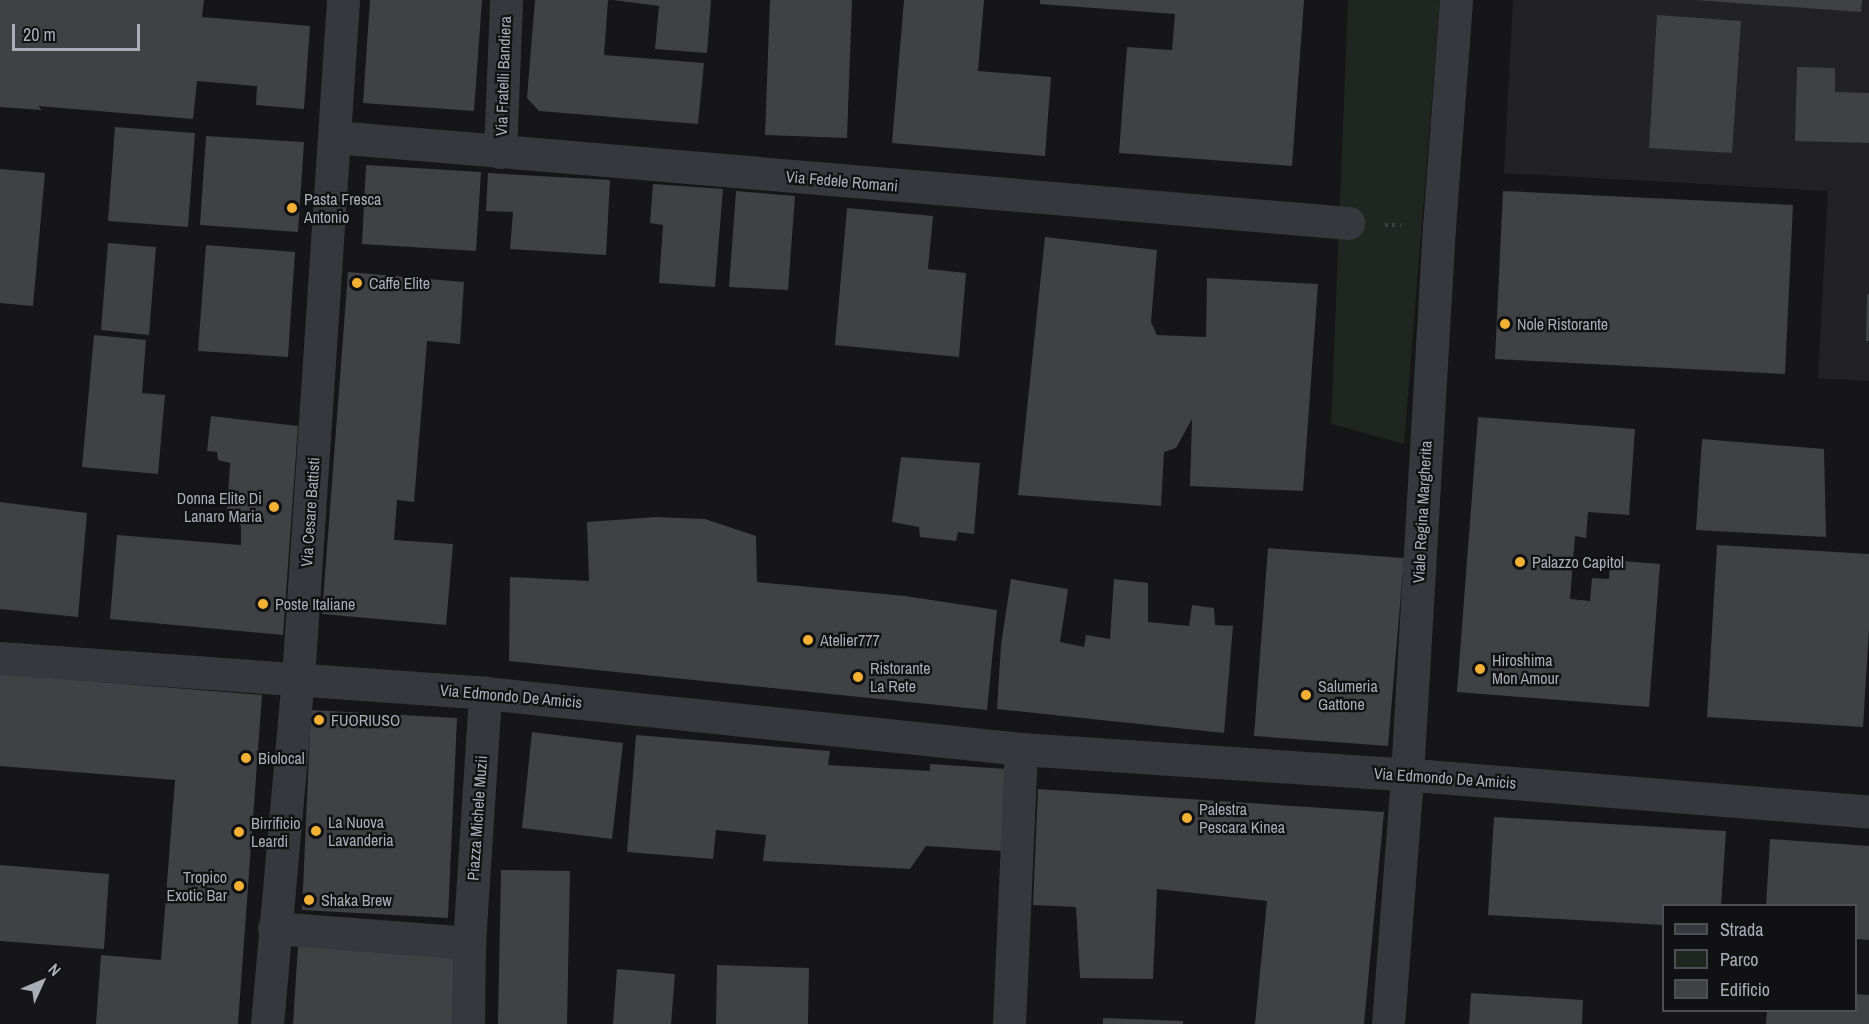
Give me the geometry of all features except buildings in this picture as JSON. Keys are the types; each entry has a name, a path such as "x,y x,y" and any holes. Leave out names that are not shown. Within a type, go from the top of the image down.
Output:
{"street":[{"name":"Via Cesare Battisti","path":"267,1024 298,678 343,0"},
{"name":"Via Fratelli Bandiera","path":"500,152 506,0"},
{"name":"Viale Regina Margherita","path":"1388,1024 1407,775 1439,227 1456,0"},
{"name":"Via Fedele Romani","path":"335,137 1348,223"},
{"name":"Via Edmondo De Amicis","path":"0,658 485,693 1021,749 1407,775 1869,812"},
{"name":"Piazza Michele Muzii","path":"468,1024 469,943 485,693"},
{"path":"1009,1024 1021,749"},
{"path":"274,928 469,943"}],"path":[{"path":"1348,223 1439,227"}],"shaded area":[{"path":"1513,0 1869,0 1869,381 1818,378 1828,191 1504,173"}],"green space":[{"path":"1348,0 1440,0 1404,444 1331,424"}],"place":[{"name":"Pasta Fresca Antonio","path":"292,208"},
{"name":"Caffe Elite","path":"357,283"},
{"name":"Nole Ristorante","path":"1505,324"},
{"name":"Donna Elite Di Lanaro Maria","path":"274,507"},
{"name":"Palazzo Capitol","path":"1520,562"},
{"name":"Poste Italiane","path":"263,604"},
{"name":"Atelier777","path":"808,640"},
{"name":"Hiroshima Mon Amour","path":"1480,669"},
{"name":"Ristorante La Rete","path":"858,677"},
{"name":"Salumeria Gattone","path":"1306,695"},
{"name":"FUORIUSO","path":"319,720"},
{"name":"Biolocal","path":"246,758"},
{"name":"Palestra Pescara Kinea","path":"1187,818"},
{"name":"La Nuova Lavanderia","path":"316,831"},
{"name":"Birrificio Leardi","path":"239,832"},
{"name":"Tropico Exotic Bar","path":"239,886"},
{"name":"Shaka Brew","path":"309,900"}]}
